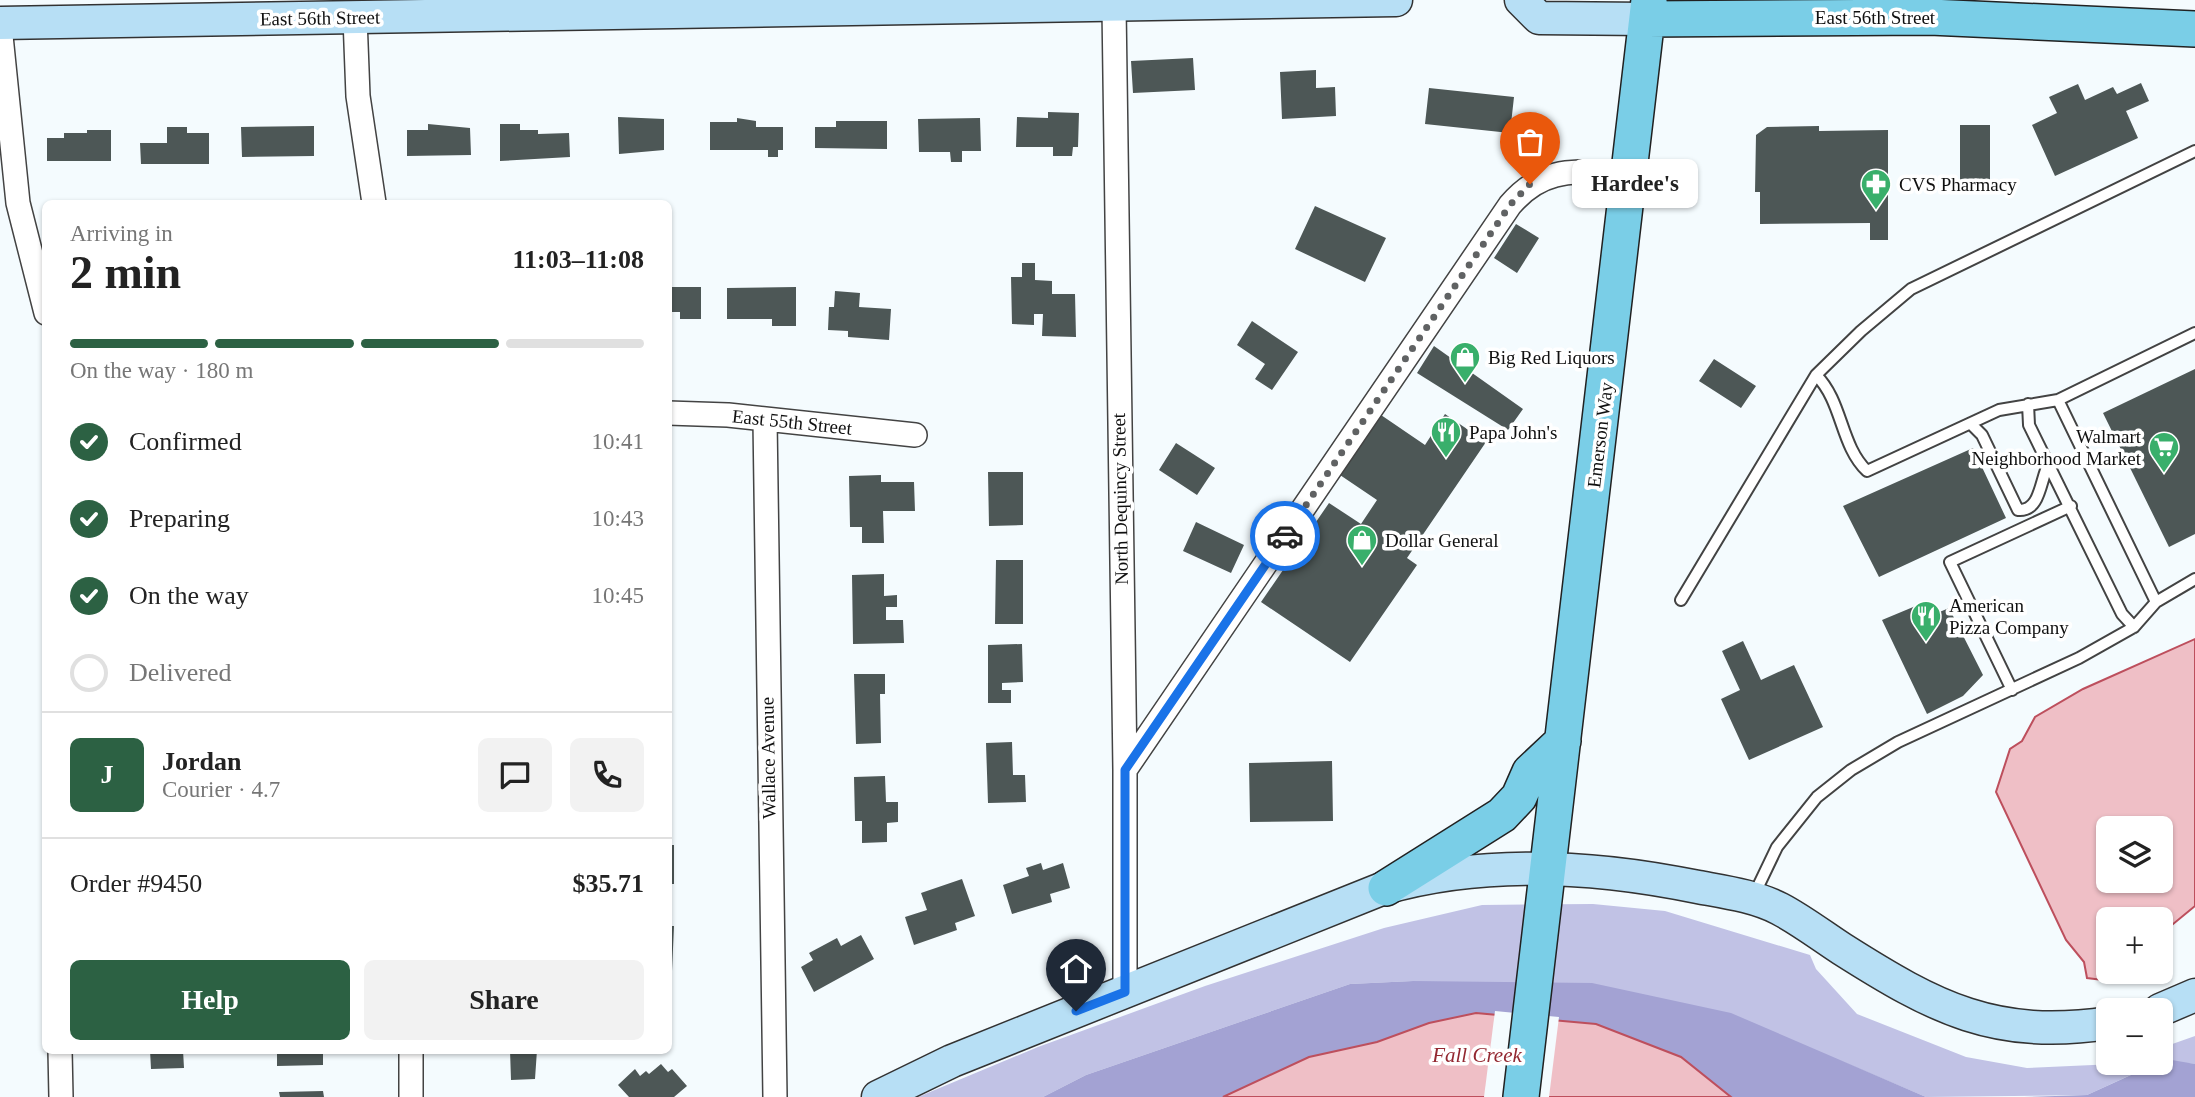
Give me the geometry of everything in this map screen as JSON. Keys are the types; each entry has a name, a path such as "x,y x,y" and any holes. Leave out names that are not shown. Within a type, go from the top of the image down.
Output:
{"main road":[{"name":"East 56th Street","path":"1648,10 1942,17 2195,29"},
{"name":"Emerson Way","path":"1521,1097 1648,10"},
{"path":"1386,888 1502,815 1519,797 1530,772 1563,741"}],"street":[{"name":"East 56th Street","path":"0,25 1396,0"},
{"name":"East 56th Street","path":"1521,0 1539,19 1648,10"},
{"name":"North Dequincy Street","path":"1114,7 1125,770 1125,992"},
{"path":"355,18 358,96 374,200"},
{"path":"0,25 18,203 42,297"},
{"path":"1125,770 1510,205 1530,184 1549,174 1630,173"},
{"name":"East 55th Street","path":"672,413 708,413 915,435"},
{"name":"Wallace Avenue","path":"765,420 775,1097"},
{"path":"878,1097 952,1061 1386,888 1444,874 1488,869 1592,871 1648,878 1752,899 1778,908 1904,988 1958,1013 2021,1027 2096,1025"},
{"path":"2173,1004 2195,995"},
{"path":"60,1054 61,1097"},
{"path":"411,1054 411,1097"}],"lane":[{"path":"1681,600 1816,375 1861,331 1911,289 2195,151"},
{"path":"1816,375 1829,388 1855,460 1867,471 1999,410 2058,400 2195,333"},
{"path":"2058,400 2156,602"},
{"path":"2028,404 2029,425 2122,614 2134,627"},
{"path":"1971,424 1982,435 2018,510 2033,506 2037,500 2041,477 2049,463"},
{"path":"2012,690 1950,562 2071,506"},
{"path":"1752,899 1777,847 1816,797 1851,770 1898,742 2012,690 2134,627 2156,602 2195,579"}],"shaded area":[{"path":"1593,904 1665,911 1810,955 1816,969 1857,1014 1966,1057 2027,1068 2096,1065 2096,1075 2131,1075 2087,1095 1926,1097 1841,1061 1413,981 1350,984 1086,1075 1043,1097 918,1097 1038,1047 1205,986 1384,928 1482,905"},
{"path":"1413,981 1592,983 1731,1013 1926,1097 1731,1097 1681,1057 1596,1024 1476,1013 1429,1023 1377,1042 1309,1057 1223,1097 1043,1097 1086,1075 1350,984"},
{"path":"2195,1036 2195,1064 2173,1062 2173,1044"},
{"path":"2173,1060 2195,1064 2195,1097 2024,1097 2087,1095 2131,1075 2173,1075"}],"water":[{"path":"2195,639 2195,906 2173,924 2173,907 2096,907 2096,979 2087,978 2084,962 2066,940 1996,792 2010,749 2022,741 2035,717 2083,689"},
{"name":"Fall Creek","path":"1476,1013 1596,1024 1681,1057 1731,1097 1223,1097 1309,1057 1377,1042 1429,1023"}],"pier":[{"path":"1495,1011 1559,1017 1549,1097 1484,1097"}],"building":[{"path":"1193,58 1195,90 1133,93 1131,61"},
{"path":"1316,70 1316,88 1335,87 1336,116 1282,119 1280,72"},
{"path":"2141,83 2149,101 2126,111 2138,138 2055,176 2032,125 2057,113 2049,97 2078,84 2085,100 2113,87 2117,94"},
{"path":"1429,88 1514,97 1510,133 1425,124"},
{"path":"1048,112 1079,113 1078,147 1073,147 1072,156 1053,156 1053,147 1016,147 1017,117 1048,118"},
{"path":"618,117 664,119 664,150 619,154"},
{"path":"737,118 756,121 756,127 783,127 783,150 778,150 778,157 768,157 768,150 710,150 710,122 737,122"},
{"path":"980,118 981,151 962,151 962,162 951,162 950,152 919,152 918,119"},
{"path":"836,121 887,121 887,149 815,148 815,127 836,127"},
{"path":"428,124 470,128 471,155 407,156 407,130 428,130"},
{"path":"500,124 520,124 520,130 538,130 538,134 569,133 570,157 500,161"},
{"path":"1960,125 1990,125 1990,180 1960,180"},
{"path":"314,126 314,156 242,157 241,127"},
{"name":"CVS Pharmacy","path":"1819,126 1819,131 1888,130 1888,240 1870,240 1870,223 1760,224 1760,192 1755,192 1756,135 1767,127"},
{"path":"167,127 187,127 187,133 209,133 209,164 141,164 140,143 167,143"},
{"path":"87,130 111,130 111,161 47,161 47,138 64,138 64,133 87,133"},
{"path":"1315,206 1386,238 1365,282 1295,249"},
{"path":"1516,224 1539,238 1517,273 1494,258"},
{"path":"1022,263 1035,263 1035,280 1052,281 1052,294 1075,294 1076,337 1042,336 1043,314 1034,314 1034,325 1012,324 1011,277 1022,277"},
{"path":"672,287 701,287 701,319 680,319 680,312 672,312"},
{"path":"796,287 796,326 772,326 772,319 727,319 727,288"},
{"path":"835,291 860,293 859,307 891,309 889,340 848,337 848,331 828,330 829,307 834,307"},
{"path":"1252,321 1298,352 1272,390 1255,379 1265,364 1237,345"},
{"path":"1434,346 1523,409 1508,430 1417,373"},
{"path":"1714,359 1756,386 1741,408 1699,381"},
{"name":"Walmart Neighborhood Market","path":"2195,369 2195,534 2169,547 2103,413"},
{"path":"1445,414 1486,442 1407,558 1417,565 1350,662 1261,602 1329,503 1361,524 1377,500 1340,475 1381,415 1425,445"},
{"path":"1176,443 1215,468 1197,495 1159,470"},
{"path":"1973,448 2006,518 1879,577 1843,506"},
{"path":"988,472 1023,472 1023,525 989,526"},
{"path":"881,475 881,482 914,482 915,511 883,511 884,543 862,543 862,527 850,527 849,476"},
{"path":"1196,522 1244,545 1231,573 1183,551"},
{"path":"996,560 1023,560 1023,624 995,624"},
{"path":"884,574 884,596 897,595 897,607 886,607 886,620 903,620 904,643 853,644 852,575"},
{"path":"1918,605 1923,619 1949,608 1983,675 1963,696 1927,714 1882,620"},
{"path":"1743,641 1761,680 1794,665 1823,727 1749,760 1721,699 1740,690 1722,651"},
{"path":"1022,644 1023,682 1002,683 1002,690 1011,690 1011,703 988,703 988,645"},
{"path":"854,674 885,674 885,694 880,694 881,743 856,744"},
{"path":"1012,742 1013,775 1025,775 1026,802 988,803 986,743"},
{"path":"1332,761 1333,821 1250,822 1249,763"},
{"path":"885,776 886,802 898,802 898,822 887,823 887,842 862,843 862,821 855,821 854,777"},
{"path":"672,845 674,845 672,884"},
{"path":"1041,863 1043,870 1063,863 1070,888 1050,894 1052,902 1012,914 1003,885 1029,876 1026,868"},
{"path":"962,879 975,916 955,923 957,930 914,945 905,917 927,910 921,893"},
{"path":"672,926 674,926 672,971"},
{"path":"861,935 874,959 814,992 801,967 813,960 809,953 837,938 841,946"},
{"path":"150,1054 183,1054 184,1068 151,1069"},
{"path":"277,1054 323,1054 323,1065 277,1066"},
{"path":"510,1054 537,1054 535,1079 511,1080"},
{"path":"661,1064 668,1072 672,1069 687,1086 674,1097 629,1097 618,1085 635,1069 640,1076 646,1071 649,1074"},
{"path":"323,1091 324,1097 280,1097 279,1092"}],"way so far":[{"path":"1285,536 1510,205 1530,184"}],"place":[{"name":"Hardee's","path":"1530,184"},
{"name":"CVS Pharmacy","path":"1876,211"},
{"name":"Big Red Liquors","path":"1465,384"},
{"name":"Papa John's","path":"1446,459"},
{"name":"Walmart Neighborhood Market","path":"2164,474"},
{"name":"Dollar General","path":"1362,567"},
{"name":"American Pizza Company","path":"1926,643"}],"route":[{"path":"1076,1011 1125,992 1125,770 1285,536"}]}
